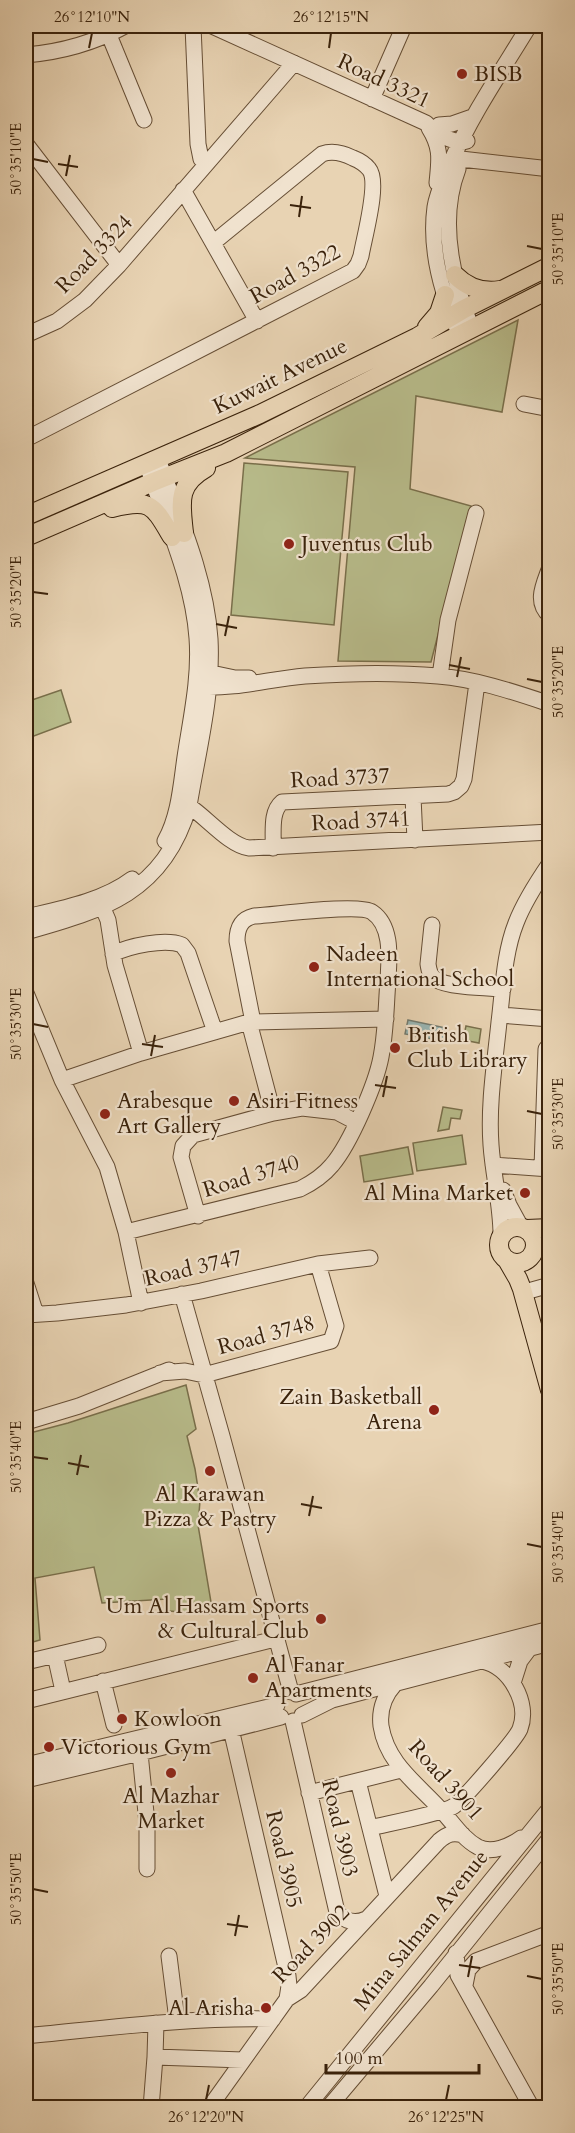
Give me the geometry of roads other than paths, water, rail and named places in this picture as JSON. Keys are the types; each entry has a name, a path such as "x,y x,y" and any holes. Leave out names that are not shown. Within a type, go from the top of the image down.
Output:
{"main road":[{"name":"Kuwait Avenue","path":"26,516 260,414 417,337 458,312 549,266"},
{"path":"455,275 462,283 479,290 493,291 507,288"},
{"name":"Kuwait Avenue","path":"26,537 226,453 549,289"},
{"path":"417,337 439,313 445,295"},
{"path":"178,535 184,488 197,473 226,453"},
{"path":"87,511 110,509 130,503 146,504 178,535"},
{"path":"549,1228 510,1228 501,1235 499,1240 500,1251 519,1279 549,1390"},
{"path":"524,1228 534,1238 535,1249 528,1269 541,1287 549,1352"},
{"path":"507,1260 521,1263 549,1246"}],"street":[{"path":"26,55 68,49 109,35 125,26"},
{"path":"193,26 198,144 201,159 206,164"},
{"name":"Road 3321","path":"212,26 432,124 436,132 464,145"},
{"path":"372,99 404,26"},
{"path":"458,312 455,275 449,249 449,216 454,180 472,117 529,26"},
{"path":"109,35 144,120"},
{"name":"Road 3324","path":"26,335 57,321 85,300 119,265 294,63"},
{"path":"436,205 498,76"},
{"path":"466,332 458,312 445,295 435,259 434,235 440,152 432,124 452,124 472,117"},
{"path":"26,144 119,265"},
{"path":"464,145 549,169"},
{"name":"Road 3322","path":"26,439 349,273 358,264 373,186 369,169 356,159 340,153 322,154 213,243"},
{"path":"183,190 257,321"},
{"path":"524,404 549,409"},
{"path":"26,917 101,901 134,890 159,867 177,838 189,806 203,679 193,607 178,535 153,461"},
{"path":"440,676 448,620 476,513"},
{"path":"549,567 541,598 544,611 549,616"},
{"path":"203,679 236,687 282,678 363,674 440,676 528,696 549,704"},
{"path":"26,932 68,920 101,901 140,873 152,861 169,834 203,679"},
{"name":"Road 3737","path":"273,848 274,816 282,802 413,797 454,792 464,779 477,683"},
{"name":"Road 3737","path":"413,797 415,840"},
{"name":"Road 3741","path":"189,806 240,846 273,848 549,832"},
{"path":"501,1235 501,1209 491,1144 491,1106 503,989 511,938 516,922 549,863"},
{"path":"101,901 110,926 113,954 141,1053"},
{"name":"Road 3740","path":"126,1232 300,1189 312,1183 333,1165 342,1152 379,1068 386,1019 388,942 385,928 374,913 355,908 254,916 239,926 238,948 251,1022"},
{"path":"432,925 428,964 434,978 444,983 503,989"},
{"path":"113,954 123,949 143,945 173,943 182,945 188,953 215,1032"},
{"path":"26,995 62,1080 107,1167 126,1232 141,1303"},
{"path":"501,1010 549,1013"},
{"path":"501,1010 549,1019"},
{"path":"62,1080 141,1053 251,1022 386,1019"},
{"path":"251,1022 273,1113"},
{"path":"494,1167 546,1169 546,1049 549,1044"},
{"path":"198,1216 181,1151 185,1141 198,1133 273,1113 302,1108 330,1110 356,1122"},
{"path":"494,1167 509,1205 524,1228"},
{"name":"Road 3747","path":"31,1315 141,1303 318,1264 370,1258"},
{"name":"Road 3748","path":"204,1375 331,1341 336,1326 318,1264"},
{"path":"26,1283 31,1315"},
{"path":"182,1294 275,1638 293,1693"},
{"path":"26,1422 79,1406 199,1359"},
{"path":"160,1373 185,1371 204,1375"},
{"path":"288,1714 282,1695 318,1689 549,1629"},
{"path":"26,1701 275,1638"},
{"path":"26,1780 140,1753 549,1643"},
{"path":"26,1662 98,1645"},
{"path":"513,1683 520,1661 529,1648"},
{"path":"55,1655 63,1691"},
{"path":"370,1828 453,1806 516,1738 522,1715 513,1683 500,1668 482,1661"},
{"path":"103,1681 114,1725"},
{"name":"Road 3901","path":"395,1684 384,1698 381,1720 387,1747 401,1770 478,1847 494,1850 511,1845 533,1828"},
{"name":"Road 3903","path":"293,1693 304,1703 288,1714 337,1912 342,1918 352,1922 366,1919"},
{"path":"26,1765 288,1714"},
{"name":"Road 3905","path":"231,1729 288,1976 287,1999"},
{"path":"140,1753 147,1823 147,1869"},
{"path":"309,1793 401,1770"},
{"path":"358,1781 387,1896"},
{"name":"Mina Salman Avenue","path":"306,2108 549,1808"},
{"name":"Road 3902","path":"209,2108 287,1999 301,1990 445,1835 452,1833 464,1835"},
{"name":"Mina Salman Avenue","path":"328,2108 431,1986 549,1838"},
{"path":"465,1985 468,1970 476,1961 549,1933"},
{"path":"456,1953 456,1969 531,2108"},
{"path":"169,1956 177,2020"},
{"path":"431,1986 465,1985"},
{"path":"26,2036 177,2020 273,2019"},
{"path":"152,2108 156,2023"},
{"path":"156,2057 243,2061"}],"water":[{"path":"408,1020 446,1028 443,1041 405,1034"}],"place":[{"name":"BISB","path":"462,74"},
{"name":"Juventus Club","path":"289,544"},
{"name":"Nadeen International School","path":"314,967"},
{"name":"British Club Library","path":"395,1048"},
{"name":"Asiri Fitness","path":"234,1101"},
{"name":"Arabesque Art Gallery","path":"105,1114"},
{"name":"Al Mina Market","path":"525,1193"},
{"name":"Zain Basketball Arena","path":"434,1410"},
{"name":"Al Karawan Pizza & Pastry","path":"210,1471"},
{"name":"Um Al Hassam Sports & Cultural Club","path":"321,1619"},
{"name":"Al Fanar Apartments","path":"253,1678"},
{"name":"Kowloon","path":"122,1719"},
{"name":"Victorious Gym","path":"49,1747"},
{"name":"Al Mazhar Market","path":"171,1773"},
{"name":"Al Arisha","path":"266,2008"}]}
